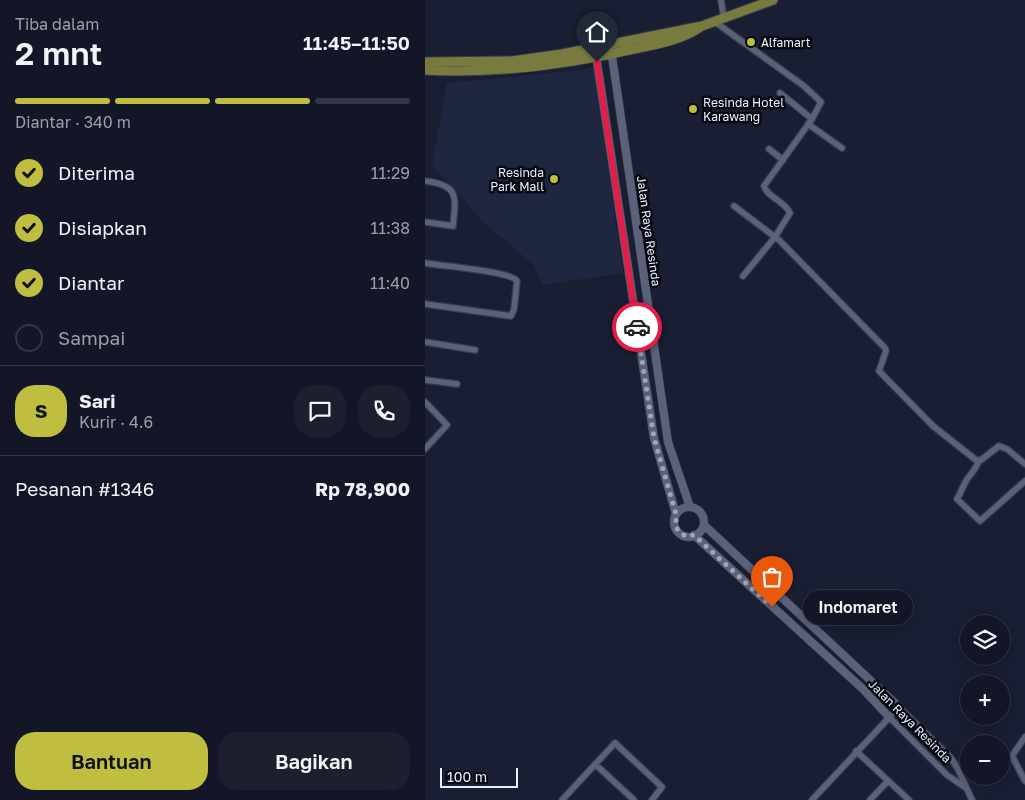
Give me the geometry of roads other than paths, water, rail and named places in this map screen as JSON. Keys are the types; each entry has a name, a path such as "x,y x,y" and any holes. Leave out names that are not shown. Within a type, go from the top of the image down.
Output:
{"main road":[{"path":"425,62 512,61 609,44 702,26 773,0"},
{"path":"425,70 454,72 521,69 612,54 675,40 702,26"}],"street":[{"path":"721,0 724,19"},
{"path":"715,22 819,98 819,109 764,186 767,191 789,210 789,216 775,237 743,276"},
{"name":"Jalan Raya Resinda","path":"609,44 670,448 690,507"},
{"name":"Jalan Raya Resinda","path":"597,62 654,438 676,514"},
{"path":"780,93 810,122 842,148"},
{"path":"769,149 783,160"},
{"path":"425,181 443,184 451,190 456,198 453,226 425,222"},
{"path":"618,194 632,192"},
{"path":"735,206 775,237 885,348 886,351 878,368 881,374 933,426 979,460"},
{"path":"425,264 512,276 517,281 514,309 511,316 425,304"},
{"path":"425,342 475,350"},
{"path":"644,371 658,369"},
{"path":"425,380 457,384"},
{"path":"425,402 447,425 425,449"},
{"path":"1025,464 1007,448 999,446 979,460 976,469 963,485 963,492 957,498 979,520 1025,480"},
{"path":"690,507 701,513 704,525 701,532 685,536 680,533 674,524 676,514 682,508 690,507"},
{"name":"Jalan Raya Resinda","path":"704,525 951,758 968,789"},
{"name":"Jalan Raya Resinda","path":"694,535 863,690 947,775 968,789"},
{"path":"812,800 899,707"},
{"path":"1025,737 1012,756 1025,781"},
{"path":"562,800 615,743 662,787 652,800"},
{"path":"856,751 909,800"},
{"path":"595,764 634,800"},
{"path":"870,800 888,781"},
{"path":"968,789 972,800"}],"place":[{"name":"Alfamart","path":"751,42"},
{"name":"Resinda Hotel Karawang","path":"693,109"},
{"name":"Resinda Park Mall","path":"554,179"},
{"name":"Indomaret","path":"772,607"}]}
